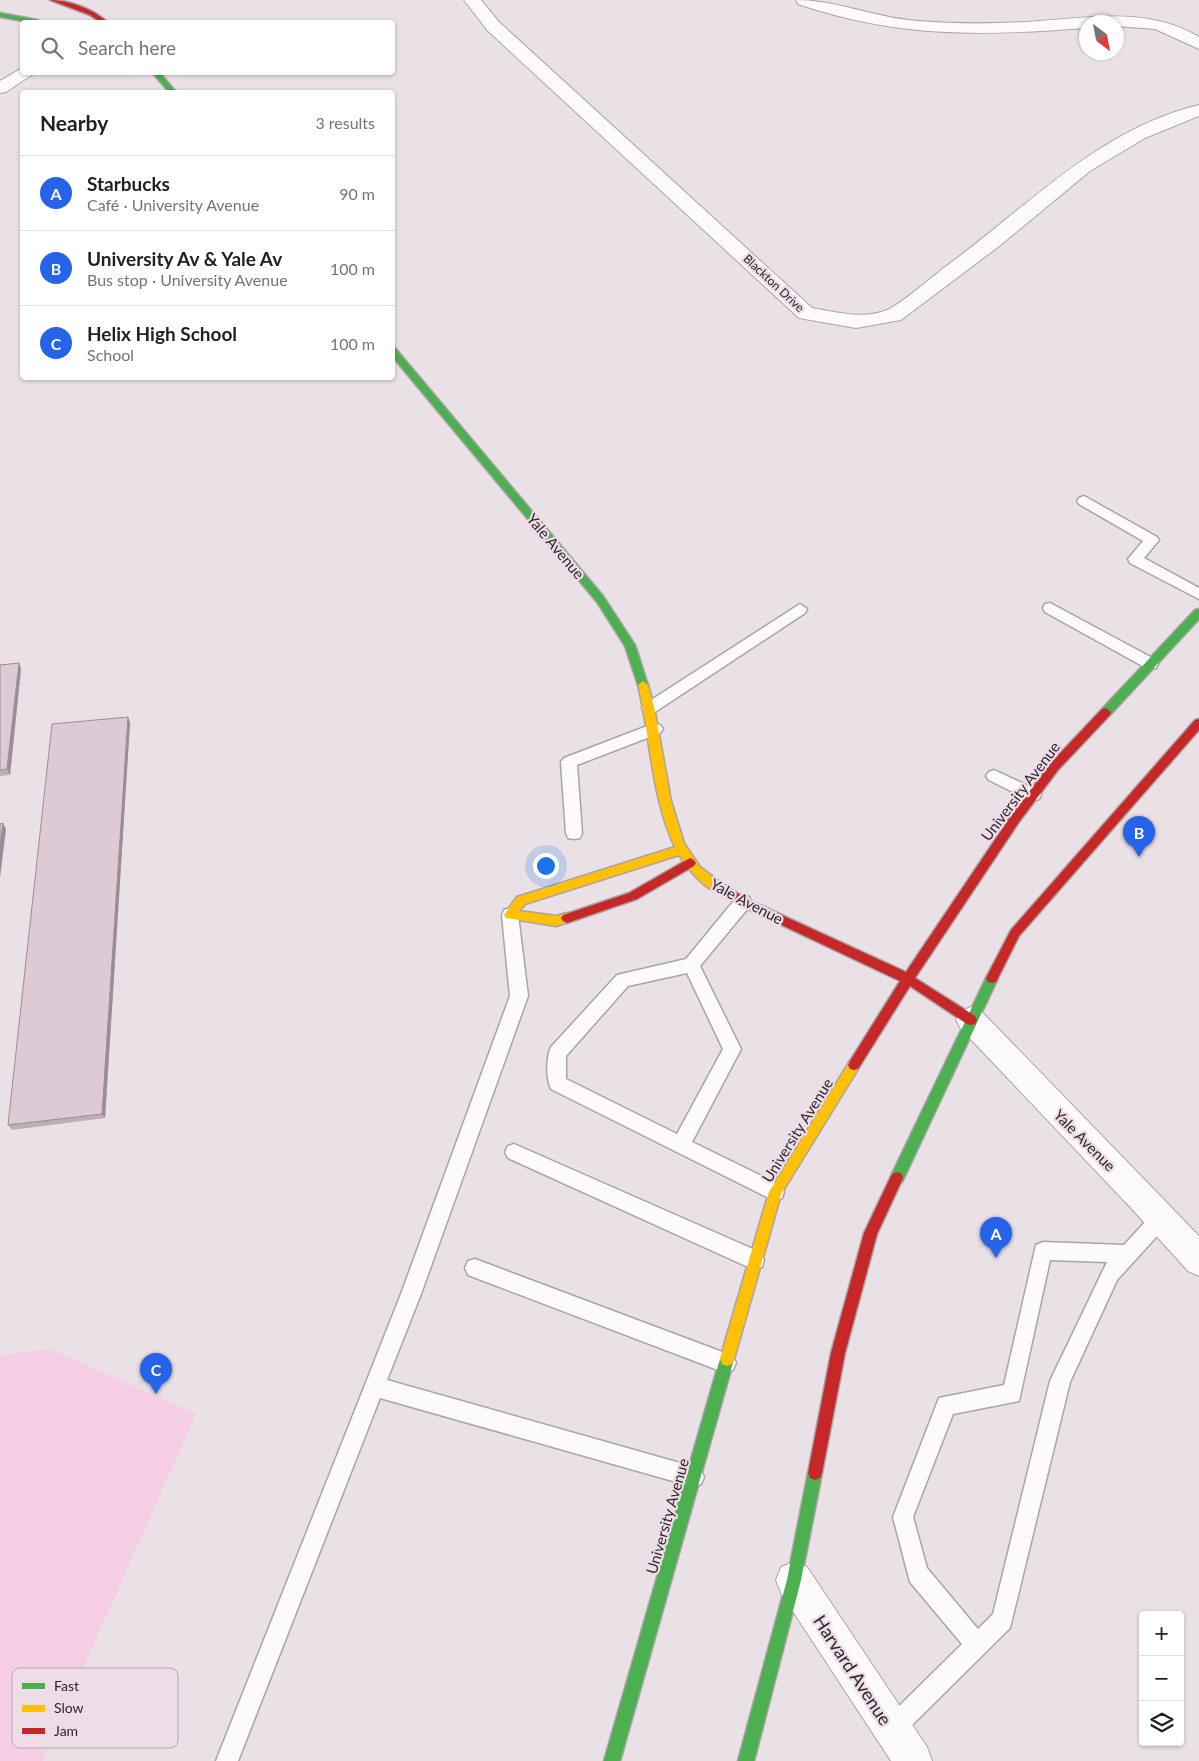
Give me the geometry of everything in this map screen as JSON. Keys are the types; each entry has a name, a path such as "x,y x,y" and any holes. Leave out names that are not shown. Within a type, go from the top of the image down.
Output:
{"main road":[{"path":"53,0 92,14 101,20"},
{"path":"0,15 26,20"},
{"path":"157,75 171,90"},
{"name":"Yale Avenue","path":"395,354 600,599 630,645 650,708 668,816 690,862 704,878 743,902 908,979 970,1020"},
{"name":"University Avenue","path":"612,1761 776,1192 908,979 1033,795 1054,767 1199,613"},
{"path":"746,1761 794,1580 838,1353 870,1234 970,1020 1015,933 1199,723"},
{"path":"683,849 520,900 510,915 556,921 632,896 690,862"}],"street":[{"name":"Blackton Drive","path":"472,0 494,26 806,313 856,322 894,315 991,244 1083,167 1138,134 1199,110"},
{"path":"804,0 856,18 929,29 978,30 1079,23"},
{"path":"1124,20 1155,23 1178,30 1199,44"},
{"path":"0,88 23,75"},
{"name":"Yale Avenue","path":"970,1020 1031,1086 1162,1217 1199,1260"},
{"name":"Harvard Avenue","path":"794,1580 913,1761"}],"lane":[{"path":"1084,501 1152,540 1135,558 1199,594"},
{"path":"1050,608 1150,664"},
{"path":"650,708 800,609"},
{"path":"574,833 569,762 654,729"},
{"path":"994,776 1033,795"},
{"path":"743,902 691,965 623,980 557,1053 557,1083 776,1192"},
{"path":"227,1761 414,1285 519,996 510,915"},
{"path":"681,1145 732,1049 691,965"},
{"path":"514,1152 756,1260"},
{"path":"892,1729 1002,1620 1060,1381 1110,1273 1162,1217"},
{"path":"977,1644 918,1574 903,1517 946,1404 1012,1394 1043,1251 1128,1254"},
{"path":"475,1268 726,1363"},
{"path":"374,1386 694,1477"}],"shaded area":[{"path":"51,1349 196,1414 83,1668 12,1668 12,1748 48,1748 42,1761 0,1761 0,1355"}],"building":[{"path":"19,663 7,769 0,770 0,665"},
{"path":"128,717 102,1114 8,1125 52,724"},
{"path":"3,823 0,845 0,824"}],"traffic: fast":[{"path":"0,15 26,20"},
{"path":"158,75 171,90"},
{"path":"395,354 600,599 630,645 643,685"},
{"path":"1106,712 1199,613"},
{"path":"897,1178 992,978"},
{"path":"612,1761 727,1359"},
{"path":"746,1761 794,1580 815,1473"}],"traffic: slow":[{"path":"643,685 649,707 665,801 671,823 679,844 693,867 720,888"},
{"path":"567,918 556,921 510,915 521,900 683,849"},
{"path":"727,1359 775,1192 854,1065"}],"traffic: jam":[{"path":"53,0 92,14 101,20"},
{"path":"854,1065 908,979 1015,819 1054,767 1106,712"},
{"path":"992,978 1015,933 1199,723"},
{"path":"567,918 633,896 690,863"},
{"path":"720,888 743,902 908,979 971,1020"},
{"path":"815,1473 838,1353 871,1233 897,1178"}],"place":[{"name":"University Av & Yale Av","path":"1139,857"},
{"name":"Starbucks","path":"996,1258"},
{"name":"Helix High School","path":"156,1394"}]}
